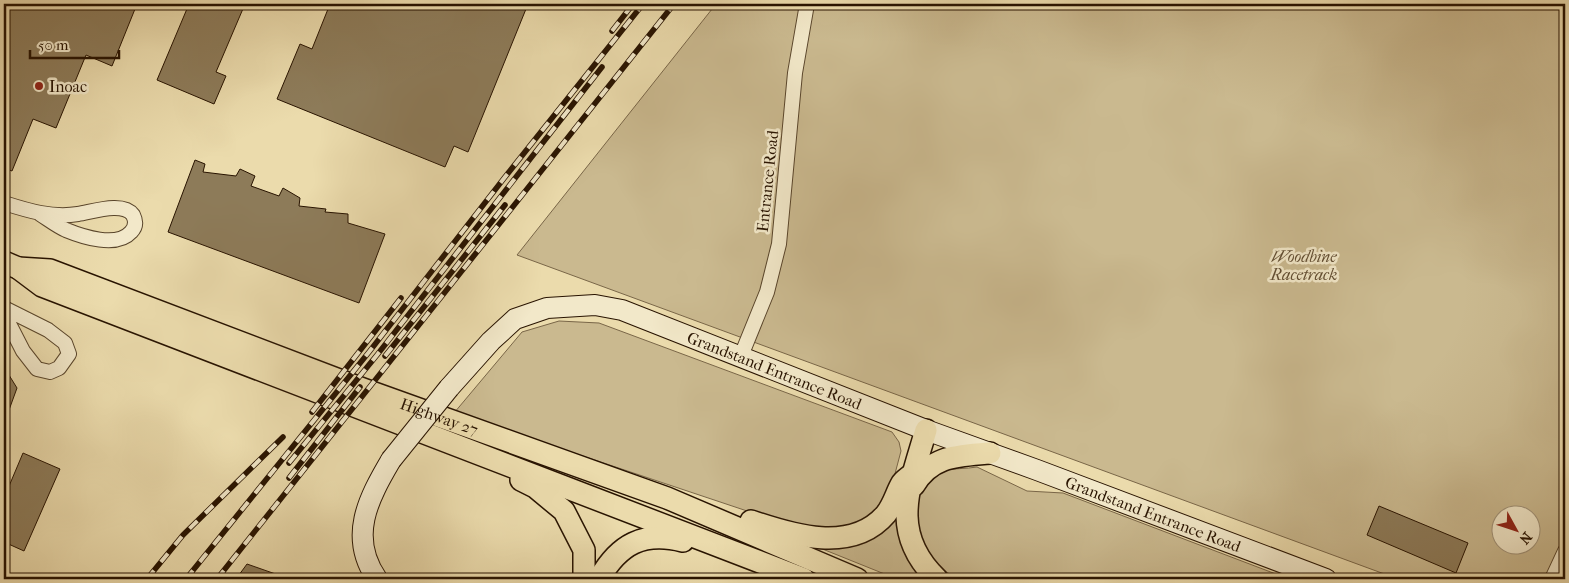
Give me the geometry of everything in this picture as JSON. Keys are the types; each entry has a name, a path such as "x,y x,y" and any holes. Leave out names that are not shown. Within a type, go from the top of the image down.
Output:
{"main road":[{"name":"Highway 27","path":"11,265 42,286 750,559 778,575 804,579"},
{"name":"Highway 27","path":"11,265 50,270 363,389 667,498 856,579"},
{"path":"926,430 907,496 908,528 912,546 919,558 938,579"},
{"path":"450,442 535,487 564,511 584,550 584,579"},
{"path":"907,496 918,479 934,464 944,459 990,453"},
{"path":"667,498 714,509 773,529 822,538 846,537 876,523 886,514 896,499 903,483 914,473"},
{"path":"599,579 619,551 646,538 668,537 750,559"}],"street":[{"name":"Entrance Road","path":"741,356 767,292 778,244 795,73 807,4"},
{"path":"4,203 40,214 64,216 115,208 124,209 132,213 135,220 134,229 129,235 120,239 110,240 88,237 64,229 40,214"},
{"name":"Grandstand Entrance Road","path":"377,579 369,567 364,542 363,518 376,486 391,460 449,388 515,319 547,308 595,305 622,310 926,430 1326,579"},
{"path":"4,308 48,330 65,343 69,354 59,368 50,372 37,369 23,351 4,314"},
{"path":"1552,579 1565,551"}],"green space":[{"name":"Woodbine Racetrack","path":"716,4 1565,4 1565,579 1398,579 517,255"},
{"path":"559,321 599,323 892,432 899,442 901,451 892,485 872,519 834,533 789,525 454,413 522,332"},
{"path":"977,467 1027,491 1063,493 1289,579 958,579 936,564 926,552 921,542 916,519 919,495 924,485 932,476 942,471"},
{"path":"897,509 925,579 897,579 810,544"}],"building":[{"name":"Inoac","path":"4,4 137,4 112,66 86,55 56,128 33,119 12,171 4,168 4,122 9,108 4,106"},
{"path":"189,4 245,4 216,72 226,76 214,104 157,80"},
{"path":"330,4 528,4 468,152 454,146 445,167 277,99 300,44 312,49"},
{"path":"195,160 205,164 203,172 236,176 240,169 255,176 251,186 279,196 283,188 300,198 299,206 326,209 325,212 348,214 348,223 385,234 359,303 168,232"},
{"path":"4,367 17,388 5,421 4,421"},
{"path":"23,453 60,469 24,551 4,542 4,498"},
{"path":"1379,506 1468,543 1456,573 1367,535"},
{"path":"247,564 287,578 287,579 236,579"}],"railway":[{"path":"612,31 633,4"},
{"path":"186,579 369,352 643,4"},
{"path":"217,579 674,4"},
{"path":"289,463 377,355 602,67"},
{"path":"385,356 505,205"},
{"path":"312,412 401,298"},
{"path":"289,478 360,387"},
{"path":"147,579 183,535 283,437"}],"place":[{"name":"Inoac","path":"39,86"}]}
